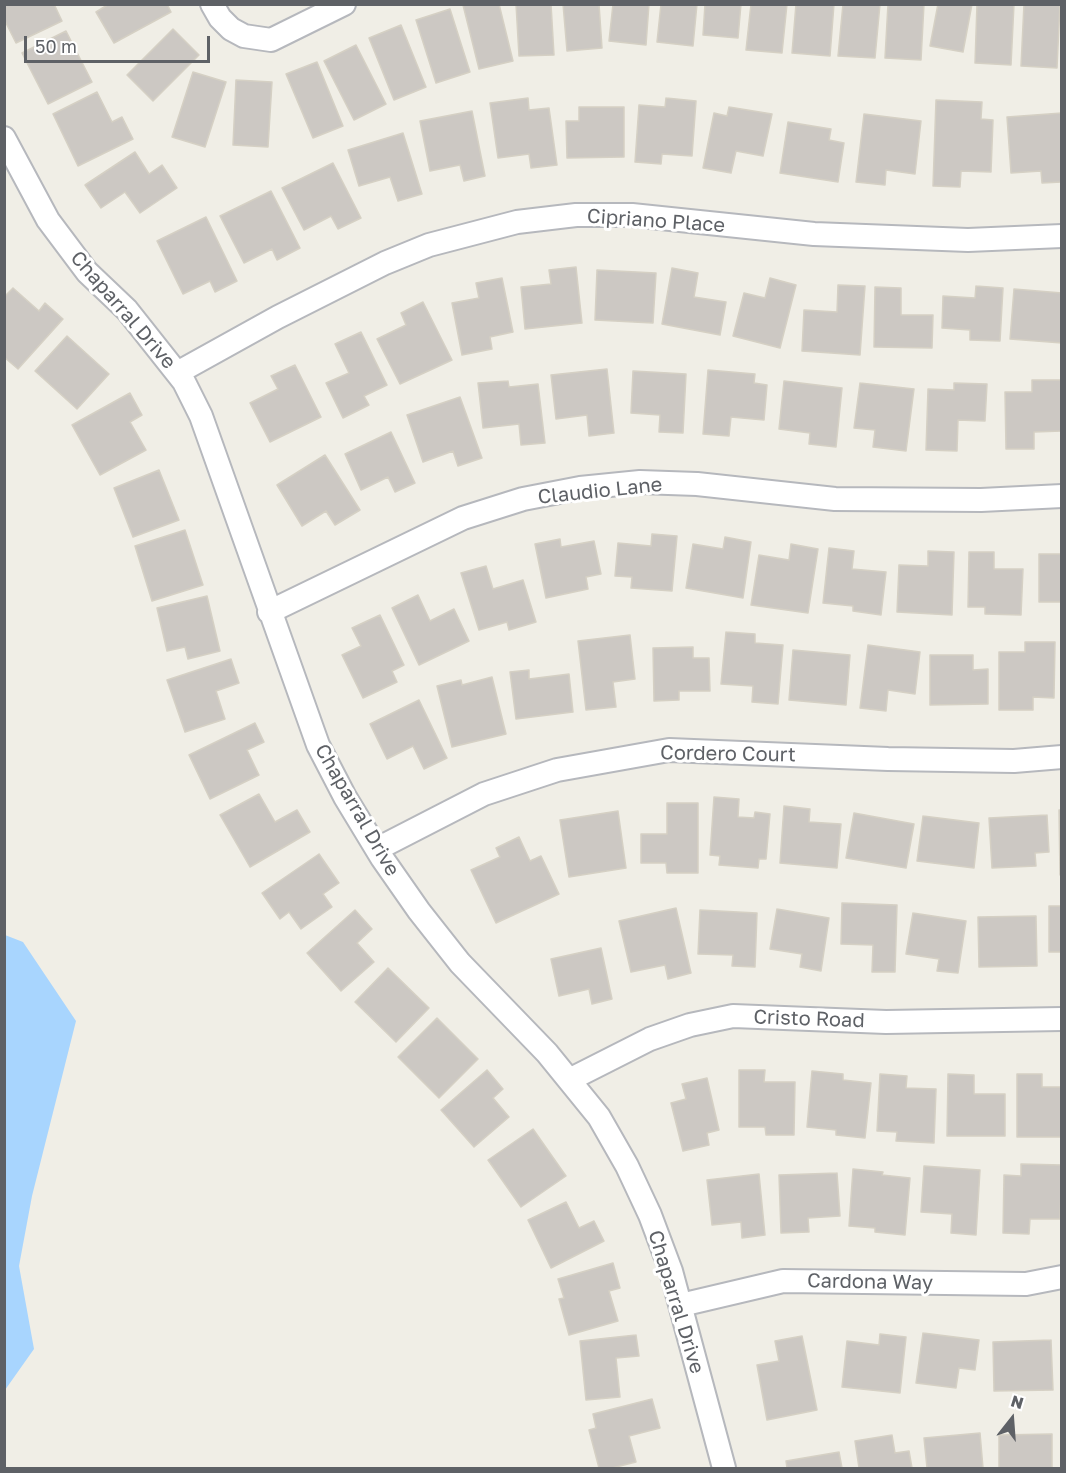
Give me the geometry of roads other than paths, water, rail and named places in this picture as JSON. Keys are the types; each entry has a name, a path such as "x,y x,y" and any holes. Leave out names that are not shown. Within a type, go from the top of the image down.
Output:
{"street":[{"path":"212,4 220,18 231,29 244,36 271,40 344,4"},
{"name":"Chaparral Drive","path":"4,138 48,220 87,272 127,310 177,373 201,416 318,745 345,797 419,911 460,963 569,1080 599,1117 627,1166 650,1215 681,1305 724,1468"},
{"name":"Cipriano Place","path":"177,373 225,345 386,263 429,245 517,222 576,215 632,214 814,234 968,240 1062,236"},
{"name":"Claudio Lane","path":"269,612 463,518 523,499 580,488 640,482 697,484 835,499 981,500 1062,496"},
{"name":"Cordero Court","path":"377,849 484,794 556,770 669,750 888,759 1014,761 1062,757"},
{"name":"Cristo Road","path":"569,1080 650,1039 690,1025 733,1016 886,1022 1062,1019"},
{"name":"Cardona Way","path":"681,1305 783,1281 1026,1284 1062,1277"}],"water":[{"path":"5,935 23,942 76,1021 32,1196 19,1266 34,1349 5,1390"}]}
